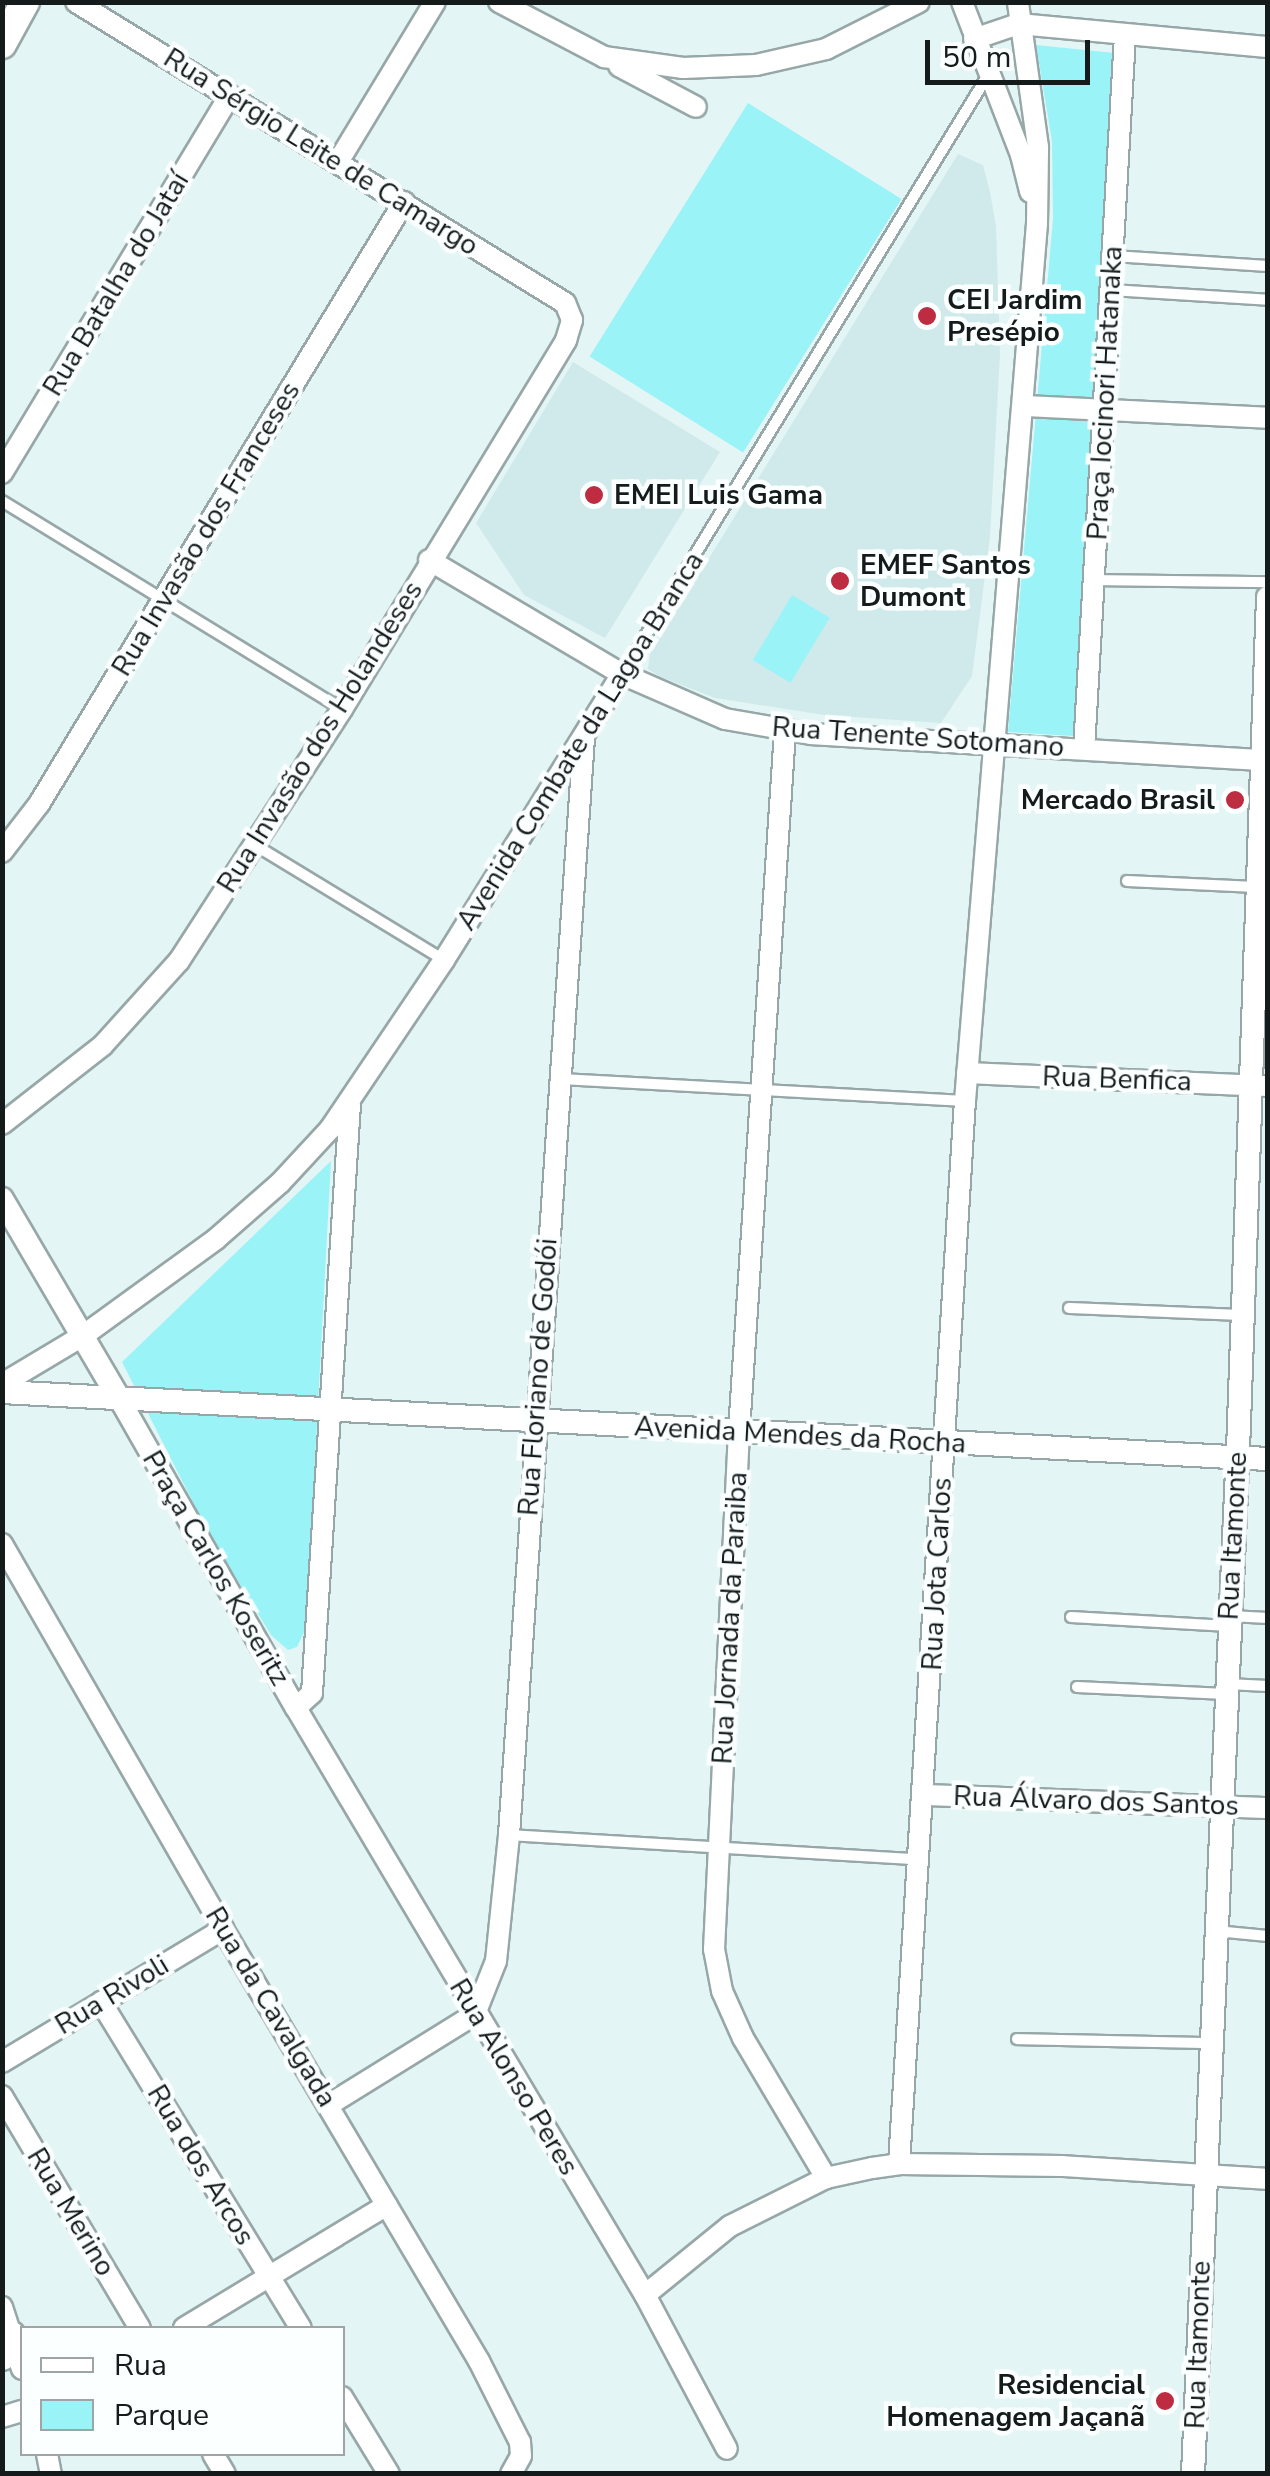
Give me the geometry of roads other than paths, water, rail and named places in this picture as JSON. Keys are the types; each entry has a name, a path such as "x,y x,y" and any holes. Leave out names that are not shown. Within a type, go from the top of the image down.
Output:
{"main road":[{"path":"2,44 25,2"}],"street":[{"name":"Rua Sérgio Leite de Camargo","path":"76,2 564,304"},
{"path":"338,162 434,2"},
{"path":"499,2 696,107"},
{"path":"604,58 709,68 756,66 826,49 919,2"},
{"path":"962,2 1020,155 1037,223"},
{"path":"992,746 1025,406 1037,223 1038,147 1018,24 1018,2"},
{"path":"974,39 1018,24 1268,48"},
{"name":"Praça Iocinori Hatanaka","path":"1084,750 1125,36"},
{"name":"Rua Batalha do Jataí","path":"2,473 230,95"},
{"name":"Rua Invasão dos Franceses","path":"2,852 39,804 404,202"},
{"name":"Rua Invasão dos Holandeses","path":"2,1124 102,1045 179,961 342,708 566,340 572,320 564,304"},
{"path":"1025,406 1268,418"},
{"name":"Rua Tenente Sotomano","path":"429,560 622,674 698,710 785,731 1265,760"},
{"name":"Rua Itamonte","path":"1193,2474 1243,1315 1259,1085 1268,598"},
{"name":"Avenida Combate da Lagoa Branca","path":"2,1388 216,1239 280,1183 350,1104 622,674"},
{"name":"Rua Jornada da Paraiba","path":"785,731 739,1431 714,1949 722,1991 743,2038 826,2178"},
{"name":"Rua Floriano de Godói","path":"475,2014 496,1961 509,1835 534,1423 584,737"},
{"name":"Rua Jota Carlos","path":"898,2164 965,1101 992,746"},
{"name":"Rua Benfica","path":"967,1074 1259,1085"},
{"name":"Praça Carlos Koseritz","path":"120,1400 296,1708 312,1693 350,1104"},
{"path":"2,1199 120,1400"},
{"path":"2,1388 120,1400 333,1410"},
{"name":"Avenida Mendes da Rocha","path":"333,1410 1268,1459"},
{"name":"Rua da Cavalgada","path":"2,1544 513,2424 521,2456 512,2474"},
{"name":"Rua Alonso Peres","path":"296,1708 645,2294 727,2449"},
{"name":"Rua Álvaro dos Santos","path":"924,1794 1268,1808"},
{"name":"Rua Rivoli","path":"2,2062 223,1929"},
{"name":"Rua dos Arcos","path":"100,2002 299,2326"},
{"path":"330,2104 475,2014"},
{"name":"Rua Merino","path":"2,2096 139,2326"},
{"path":"645,2294 730,2226 826,2178 898,2164 1062,2166 1268,2179"},
{"path":"187,2326 388,2205"},
{"path":"2,2307 7,2346"},
{"path":"345,2402 390,2474"}],"lane":[{"name":"Avenida Combate da Lagoa Branca","path":"622,674 988,74"},
{"path":"1112,256 1268,266"},
{"path":"1111,290 1268,300"},
{"path":"2,501 342,708"},
{"path":"1094,580 1268,582"},
{"path":"256,844 444,960"},
{"path":"1127,880 1262,873"},
{"path":"558,1079 965,1101"},
{"path":"1069,1308 1243,1315"},
{"path":"1071,1617 1229,1621 1268,1618"},
{"path":"1077,1687 1268,1686"},
{"path":"509,1835 920,1859"},
{"path":"1215,1931 1268,1936"},
{"path":"1017,2038 1210,2043"}],"place":[{"name":"CEI Jardim Presépio","path":"927,316"},
{"name":"EMEI Luis Gama","path":"594,495"},
{"name":"EMEF Santos Dumont","path":"840,581"},
{"name":"Mercado Brasil","path":"1235,800"},
{"name":"Residencial Homenagem Jaçanã","path":"1165,2401"}]}
